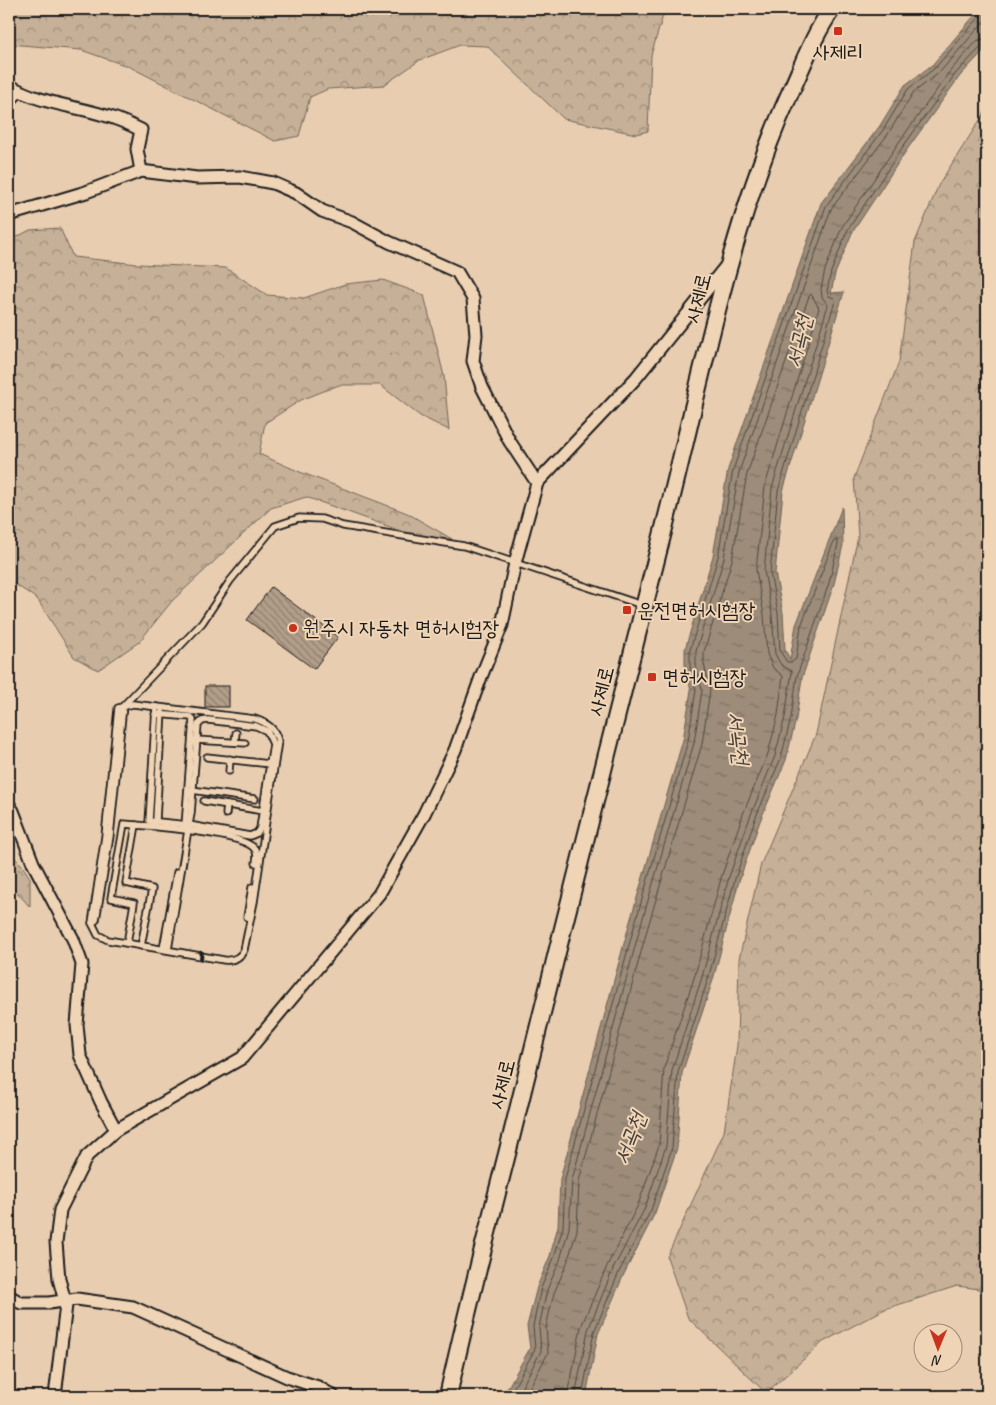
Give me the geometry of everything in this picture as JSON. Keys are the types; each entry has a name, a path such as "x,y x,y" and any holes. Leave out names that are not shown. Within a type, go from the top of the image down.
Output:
{"street":[{"name":"사제로","path":"448,1396 464,1322 728,263 767,148 785,104 829,11"},
{"path":"9,101 14,88 76,109 115,118 141,130 137,149 141,170"},
{"path":"9,215 86,192 141,170 198,178 240,177 274,183 296,193 322,211 352,222 389,242 457,272 473,299 476,335 473,361 482,387 510,442 537,483"},
{"path":"55,1396 66,1305 59,1279 56,1242 60,1210 87,1156 116,1130 242,1058 379,894 424,814 455,750 481,676 502,625 515,563 537,483 636,378 728,263"},
{"path":"9,805 33,863 73,939 82,964 77,1025 80,1055 116,1130"},
{"path":"9,1296 21,1303 49,1303 77,1299 133,1307 333,1396"}],"lane":[{"path":"127,943 134,903 111,898 124,824 187,827 240,841 253,847 257,853 242,947 234,957 223,957 141,946 102,938 95,931 92,923 121,707 202,623 230,581 275,526 298,518 322,520 343,526 464,546 644,606"},
{"path":"121,707 133,704 191,717 193,720 187,827"},
{"path":"159,711 156,821 187,827 250,836 257,833 260,828 263,810 272,740 267,731 261,727 204,720 198,725 187,827 166,948"},
{"path":"159,711 215,714 262,721 276,733 278,741 254,902 244,950 241,956 229,960 166,948"},
{"path":"235,742 236,733"},
{"path":"196,740 245,743"},
{"path":"207,757 270,764"},
{"path":"229,771 230,759"},
{"path":"192,790 255,800"},
{"path":"240,790 240,797"},
{"path":"204,801 263,810"},
{"path":"226,814 227,805"},
{"path":"136,825 126,883 152,889 141,946"}],"green space":[{"path":"9,9 665,9 651,55 648,131 636,134 564,119 487,46 460,45 420,60 384,85 328,89 310,97 299,136 275,141 130,67 81,50 9,44"},
{"path":"987,109 987,1290 957,1286 885,1309 823,1342 766,1393 688,1318 667,1257 724,1132 737,1046 739,959 761,864 816,734 858,536 854,478 899,362 915,242 939,184"},
{"path":"60,228 73,257 138,264 226,268 267,295 304,298 345,284 383,280 424,295 444,376 449,430 420,416 380,385 339,385 301,400 265,423 259,454 300,472 407,513 452,539 415,536 306,497 271,508 172,601 139,642 98,670 74,657 37,599 9,580 9,241 30,230"},
{"path":"9,852 21,864 30,878 30,907 9,883"}],"water":[{"name":"서곡천","path":"980,9 987,9 987,47 960,76 906,151 852,233 835,274 831,293 844,292 783,491 775,573 783,613 785,650 790,659 796,625 842,507 843,545 834,584 802,678 796,719 786,760 760,821 739,881 713,980 682,1073 677,1148 655,1213 624,1274 598,1334 586,1396 503,1396 530,1348 527,1326 537,1287 550,1256 558,1226 560,1179 629,925 683,740 691,690 685,666 685,649 713,556 728,469 821,203 879,127 905,85 932,65"}],"building":[{"name":"원주시 자동차 면허시험장","path":"271,587 338,637 314,669 247,620"},
{"path":"205,686 229,686 229,707 205,707"}],"railway":[{"path":"201,959 202,950"}],"place":[{"name":"사제리","path":"838,31"},
{"name":"운전면허시험장","path":"627,610"},
{"name":"원주시 자동차 면허시험장","path":"293,628"},
{"name":"면허시험장","path":"652,677"}]}
